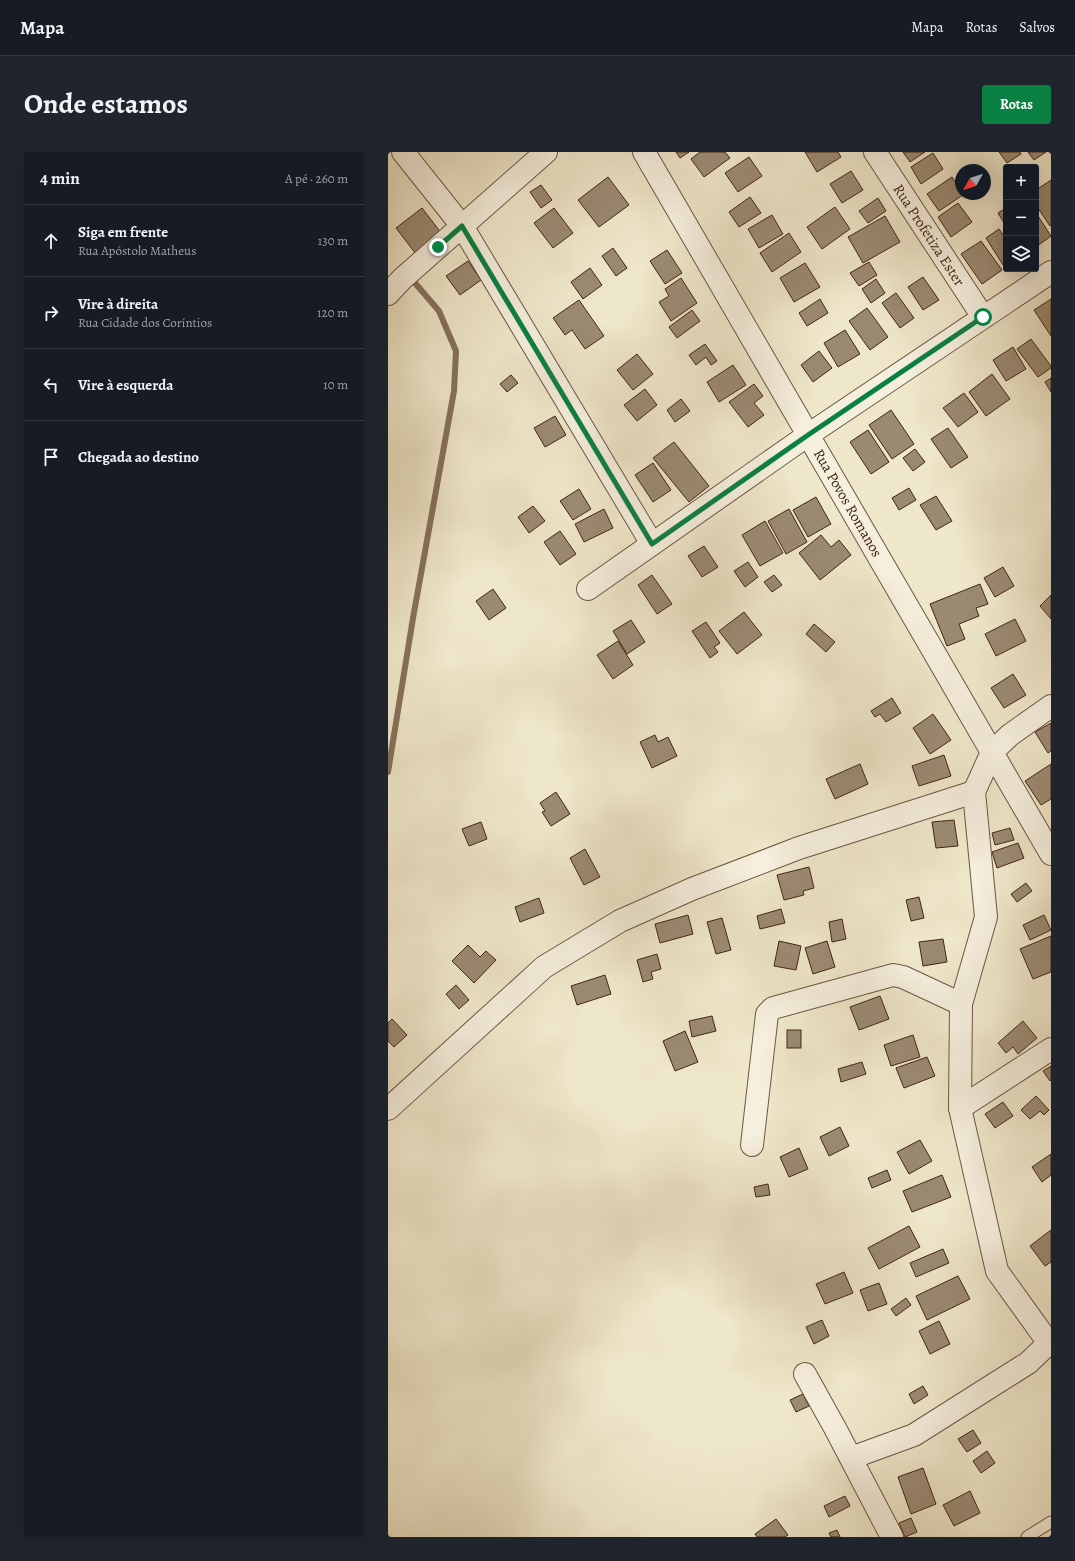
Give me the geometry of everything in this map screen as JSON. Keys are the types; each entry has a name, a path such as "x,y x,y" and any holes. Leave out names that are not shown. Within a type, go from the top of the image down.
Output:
{"street":[{"path":"403,152 462,226 652,544"},
{"path":"388,294 546,152"},
{"name":"Rua Povos Romanos","path":"644,152 1051,854"},
{"name":"Rua Profetiza Ester","path":"875,152 983,317"},
{"path":"588,589 808,435 1051,272"},
{"path":"852,1458 914,1435 1028,1363 1049,1345 996,1271 960,1108 961,1004 986,917 974,792 992,752 1010,735 1051,706"},
{"path":"388,1109 544,967 620,922 692,889 799,848 974,792"},
{"path":"752,1145 767,1014 773,1008 892,975 903,977 961,1004"},
{"path":"960,1108 1051,1050"},
{"path":"805,1374 852,1458 892,1537"}],"lane":[{"path":"1027,1537 1051,1522"}],"building":[{"path":"676,152 689,152 680,158"},
{"path":"700,152 725,152 730,158 704,177 691,159"},
{"path":"805,152 838,152 841,157 817,172"},
{"path":"903,152 925,152 910,162"},
{"path":"999,152 1020,152 1021,154 1007,163"},
{"path":"1028,152 1046,152 1034,160"},
{"path":"933,153 943,169 921,184 911,167"},
{"path":"749,157 762,176 738,192 725,173"},
{"path":"851,171 863,190 842,203 830,184"},
{"path":"608,177 629,205 599,227 578,200"},
{"path":"952,177 955,182 956,200 939,211 927,194"},
{"path":"1051,180 1050,226 1039,210 1039,188"},
{"path":"541,185 552,200 541,208 530,192"},
{"path":"750,197 761,213 739,227 729,212"},
{"path":"878,198 886,211 868,223 859,211"},
{"path":"958,203 972,222 951,237 938,217"},
{"path":"835,207 850,229 822,249 807,227"},
{"path":"422,208 442,234 416,254 396,228"},
{"path":"554,208 573,233 553,248 534,223"},
{"path":"1003,210 1003,221 998,213"},
{"path":"772,215 783,234 759,248 748,229"},
{"path":"885,216 900,242 863,263 848,237"},
{"path":"1039,218 1051,236 1039,245"},
{"path":"999,229 1003,235 1003,265 986,238"},
{"path":"789,233 801,252 772,272 760,253"},
{"path":"981,241 1002,270 982,284 961,254"},
{"path":"613,248 627,268 616,276 602,256"},
{"path":"667,250 682,273 665,284 650,261"},
{"path":"468,261 481,280 460,295 446,276"},
{"path":"869,262 877,275 859,286 850,273"},
{"path":"805,263 820,287 794,302 780,278"},
{"path":"590,268 602,285 583,299 571,282"},
{"path":"923,277 939,300 923,310 908,287"},
{"path":"681,278 697,303 671,321 659,302 669,296 665,289"},
{"path":"876,279 885,293 871,303 862,289"},
{"path":"896,293 914,318 900,328 882,303"},
{"path":"820,299 828,313 807,326 799,313"},
{"path":"1051,299 1051,336 1034,310"},
{"path":"579,300 604,336 585,349 572,330 565,335 553,318"},
{"path":"867,308 888,337 870,350 849,321"},
{"path":"692,310 700,321 677,338 669,327"},
{"path":"845,330 860,354 838,367 824,343"},
{"path":"1031,339 1051,366 1051,368 1038,377 1017,349"},
{"path":"705,344 717,361 711,365 706,357 696,365 689,355"},
{"path":"1013,347 1026,369 1006,381 993,360"},
{"path":"819,351 832,368 813,382 801,365"},
{"path":"637,354 653,374 633,390 617,370"},
{"path":"733,365 746,385 719,402 707,382"},
{"path":"992,374 1010,399 986,416 969,392"},
{"path":"511,375 518,383 507,392 500,384"},
{"path":"1051,378 1051,392 1045,382"},
{"path":"754,384 763,396 754,403 764,415 748,427 729,402"},
{"path":"645,389 657,405 637,421 624,405"},
{"path":"964,393 978,412 958,427 943,408"},
{"path":"681,399 690,411 675,422 667,410"},
{"path":"891,410 914,444 892,459 869,425"},
{"path":"555,416 566,435 545,447 534,428"},
{"path":"948,428 968,457 951,468 931,439"},
{"path":"868,430 889,462 871,474 850,442"},
{"path":"674,442 709,486 689,502 653,458"},
{"path":"915,449 925,462 913,471 903,458"},
{"path":"653,463 671,490 653,502 635,475"},
{"path":"909,488 916,500 899,510 892,498"},
{"path":"579,489 591,509 573,520 560,501"},
{"path":"936,496 952,521 936,530 920,505"},
{"path":"816,497 831,524 808,537 793,510"},
{"path":"533,506 545,521 529,533 518,517"},
{"path":"604,509 613,528 584,542 575,524"},
{"path":"789,509 807,542 786,554 768,521"},
{"path":"765,521 783,553 760,566 742,535"},
{"path":"560,531 576,554 560,565 544,542"},
{"path":"821,535 831,547 839,540 851,555 820,580 799,553"},
{"path":"704,546 718,567 702,577 688,556"},
{"path":"748,562 758,577 745,587 734,571"},
{"path":"1003,567 1014,586 995,597 984,578"},
{"path":"652,575 672,604 657,614 638,585"},
{"path":"774,575 782,585 772,592 764,582"},
{"path":"980,584 988,604 976,608 979,616 959,624 965,639 947,646 930,604"},
{"path":"493,589 506,608 489,620 476,601"},
{"path":"1051,595 1051,619 1040,606"},
{"path":"744,612 762,635 737,654 719,631"},
{"path":"1015,619 1026,641 996,656 985,634"},
{"path":"631,620 645,642 627,654 613,631"},
{"path":"706,622 720,643 714,647 718,652 710,658 692,631"},
{"path":"814,624 835,642 826,652 806,634"},
{"path":"618,641 633,665 613,679 597,655"},
{"path":"1013,674 1026,695 1004,708 991,688"},
{"path":"892,698 901,713 886,722 880,714 875,717 871,711"},
{"path":"933,714 951,740 930,754 913,728"},
{"path":"1051,723 1051,751 1048,753 1035,732"},
{"path":"655,735 658,742 668,737 677,756 652,768 640,742"},
{"path":"944,755 951,776 919,786 912,766"},
{"path":"860,764 868,784 835,799 826,779"},
{"path":"1051,764 1051,799 1041,805 1025,781"},
{"path":"556,792 570,814 551,826 542,812 545,811 540,803"},
{"path":"954,820 958,846 936,848 932,822"},
{"path":"481,822 487,839 469,846 462,829"},
{"path":"1010,828 1014,840 995,845 992,833"},
{"path":"1018,843 1024,858 997,868 992,852"},
{"path":"585,849 600,877 584,885 570,858"},
{"path":"809,867 814,888 803,891 804,895 784,900 777,875"},
{"path":"1026,883 1032,891 1017,902 1011,894"},
{"path":"919,897 924,918 911,921 906,900"},
{"path":"539,898 544,913 520,922 515,907"},
{"path":"781,909 785,923 760,929 757,916"},
{"path":"688,915 693,934 660,943 655,924"},
{"path":"1044,915 1051,930 1030,940 1023,925"},
{"path":"722,918 731,950 716,954 707,922"},
{"path":"842,919 846,939 832,942 829,922"},
{"path":"1051,936 1051,972 1033,979 1020,949"},
{"path":"943,939 947,962 923,966 919,942"},
{"path":"779,941 801,946 796,970 774,966"},
{"path":"827,941 835,967 813,974 805,948"},
{"path":"468,945 480,957 486,951 496,960 474,983 452,961"},
{"path":"657,954 661,969 651,972 653,979 643,982 637,960"},
{"path":"605,975 611,994 577,1005 571,986"},
{"path":"456,985 469,1000 459,1009 446,994"},
{"path":"880,996 889,1019 859,1030 850,1007"},
{"path":"712,1016 716,1031 692,1037 689,1021"},
{"path":"392,1019 407,1035 394,1047 388,1041 388,1023"},
{"path":"1023,1021 1037,1038 1018,1054 1013,1047 1006,1053 998,1043"},
{"path":"787,1030 801,1030 801,1048 787,1048"},
{"path":"685,1031 698,1062 675,1071 663,1041"},
{"path":"913,1035 920,1057 891,1066 884,1045"},
{"path":"927,1057 935,1076 904,1088 896,1068"},
{"path":"862,1062 866,1074 841,1082 838,1069"},
{"path":"1051,1066 1051,1080 1050,1081 1043,1071"},
{"path":"1036,1096 1049,1110 1044,1115 1040,1111 1030,1119 1021,1110"},
{"path":"1003,1102 1013,1116 995,1128 985,1114"},
{"path":"840,1127 849,1146 829,1156 820,1137"},
{"path":"920,1140 932,1161 909,1174 897,1152"},
{"path":"799,1148 808,1169 789,1177 780,1157"},
{"path":"1051,1154 1051,1175 1042,1182 1032,1167"},
{"path":"887,1170 891,1180 872,1188 868,1178"},
{"path":"942,1175 951,1197 912,1212 903,1191"},
{"path":"768,1184 770,1195 756,1197 754,1187"},
{"path":"909,1226 920,1247 879,1269 868,1248"},
{"path":"1051,1230 1051,1262 1045,1266 1030,1246"},
{"path":"943,1249 949,1263 916,1277 910,1263"},
{"path":"844,1272 853,1293 825,1304 816,1284"},
{"path":"958,1276 970,1299 927,1320 916,1296"},
{"path":"879,1283 887,1304 868,1311 860,1290"},
{"path":"906,1298 911,1305 896,1316 891,1309"},
{"path":"822,1320 829,1336 814,1344 806,1327"},
{"path":"939,1321 950,1344 930,1354 919,1331"},
{"path":"923,1386 928,1395 914,1404 909,1394"},
{"path":"803,1394 809,1406 796,1412 790,1400"},
{"path":"973,1430 981,1443 967,1452 958,1439"},
{"path":"987,1451 995,1463 981,1473 973,1461"},
{"path":"923,1468 936,1504 911,1514 898,1477"},
{"path":"970,1491 980,1513 954,1526 943,1505"},
{"path":"845,1496 850,1506 829,1517 824,1506"},
{"path":"911,1518 917,1532 905,1537 899,1523"},
{"path":"776,1519 788,1535 785,1537 757,1537 755,1534"},
{"path":"837,1530 840,1537 831,1537 829,1533"}],"waterway":[{"path":"388,772 413,618 454,391 456,351 439,311 415,283"}],"route":[{"path":"438,247 462,226 652,544 808,435 983,317"}]}
